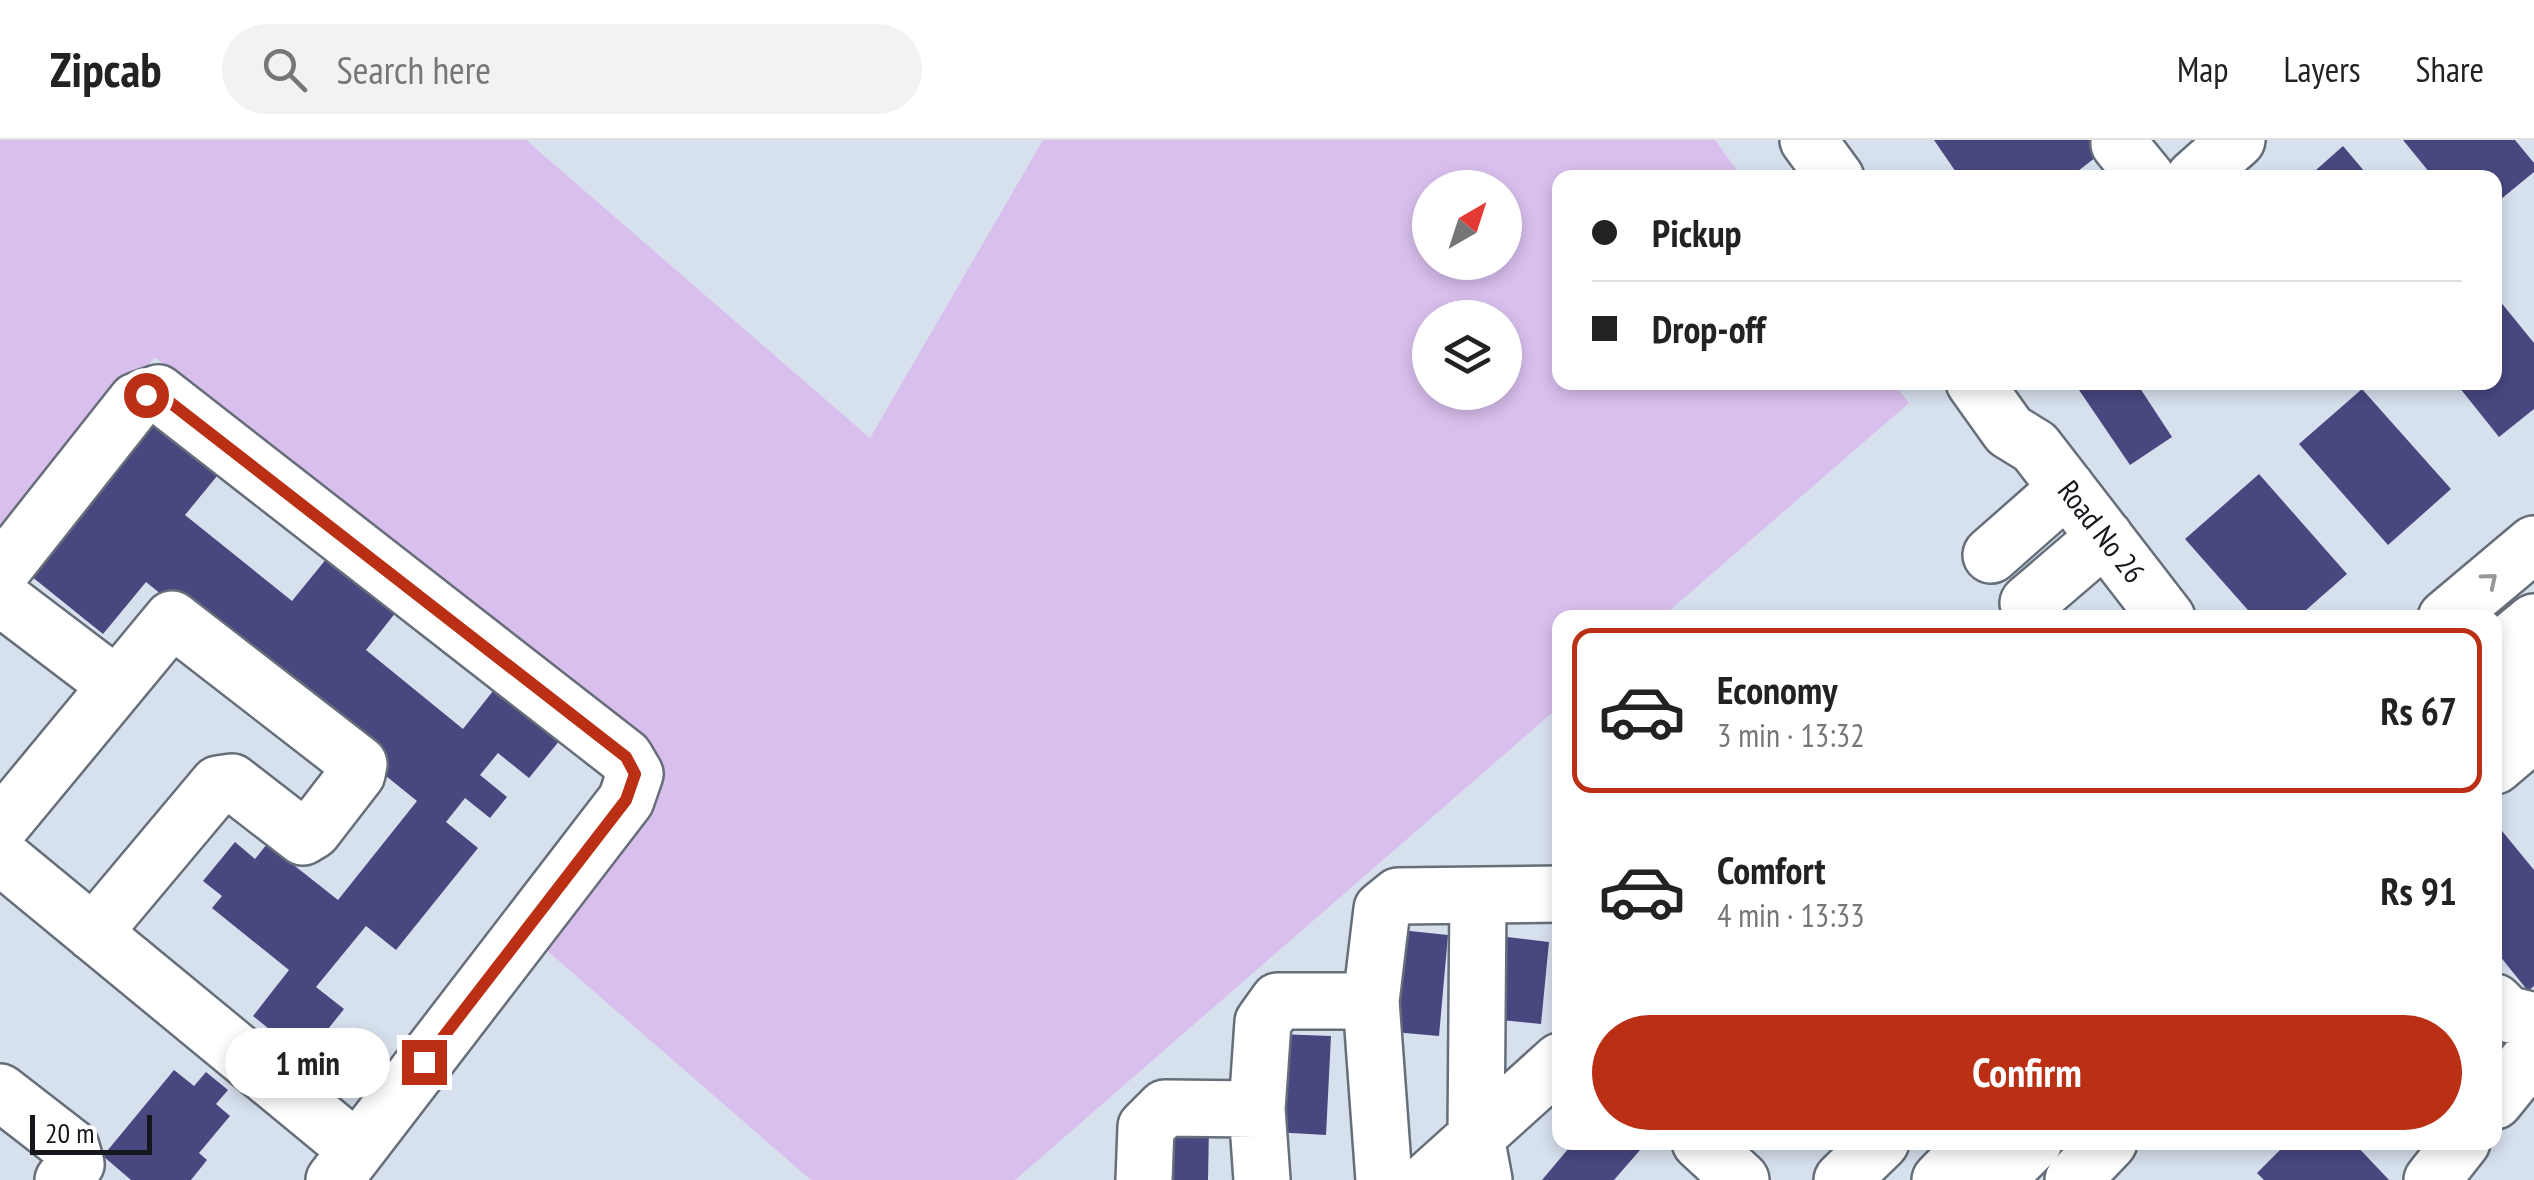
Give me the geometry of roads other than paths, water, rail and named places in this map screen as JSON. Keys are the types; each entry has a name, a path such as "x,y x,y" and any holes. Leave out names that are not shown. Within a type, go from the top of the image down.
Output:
{"street":[{"path":"1808,140 1830,170"},
{"path":"2203,170 2237,140"},
{"name":"Road No 26","path":"1988,390 2008,431 2051,467 2161,610"},
{"path":"0,573 136,401 158,393 626,757 635,774 626,800 345,1165 93,933 0,856"},
{"path":"1991,555 2051,467"},
{"path":"2456,610 2534,544"},
{"path":"2036,610 2111,545"},
{"path":"0,597 116,685"},
{"path":"0,827 168,622 177,619 359,764 335,803 303,837 232,782 218,784 93,933"},
{"path":"2502,648 2534,622"},
{"path":"2502,699 2534,672"},
{"path":"2502,760 2534,733"},
{"path":"1384,1180 1371,1001 1378,918 1389,901 1398,896 1552,894"},
{"path":"1478,897 1480,1159"},
{"path":"1262,1180 1257,1109 1263,1022 1278,1001 1371,1001"},
{"path":"2502,1009 2534,1021"},
{"path":"2502,1092 2534,1053"},
{"path":"1428,1180 1480,1159 1552,1071"},
{"path":"0,1092 71,1147 76,1164 63,1180"},
{"path":"1144,1180 1146,1127 1165,1108 1257,1109"},
{"path":"1709,1150 1741,1180"},
{"path":"1842,1180 1873,1150"},
{"path":"1940,1180 1969,1150"},
{"path":"1996,1180 2026,1150"},
{"path":"2072,1180 2101,1150"},
{"path":"2432,1180 2456,1150"}]}
